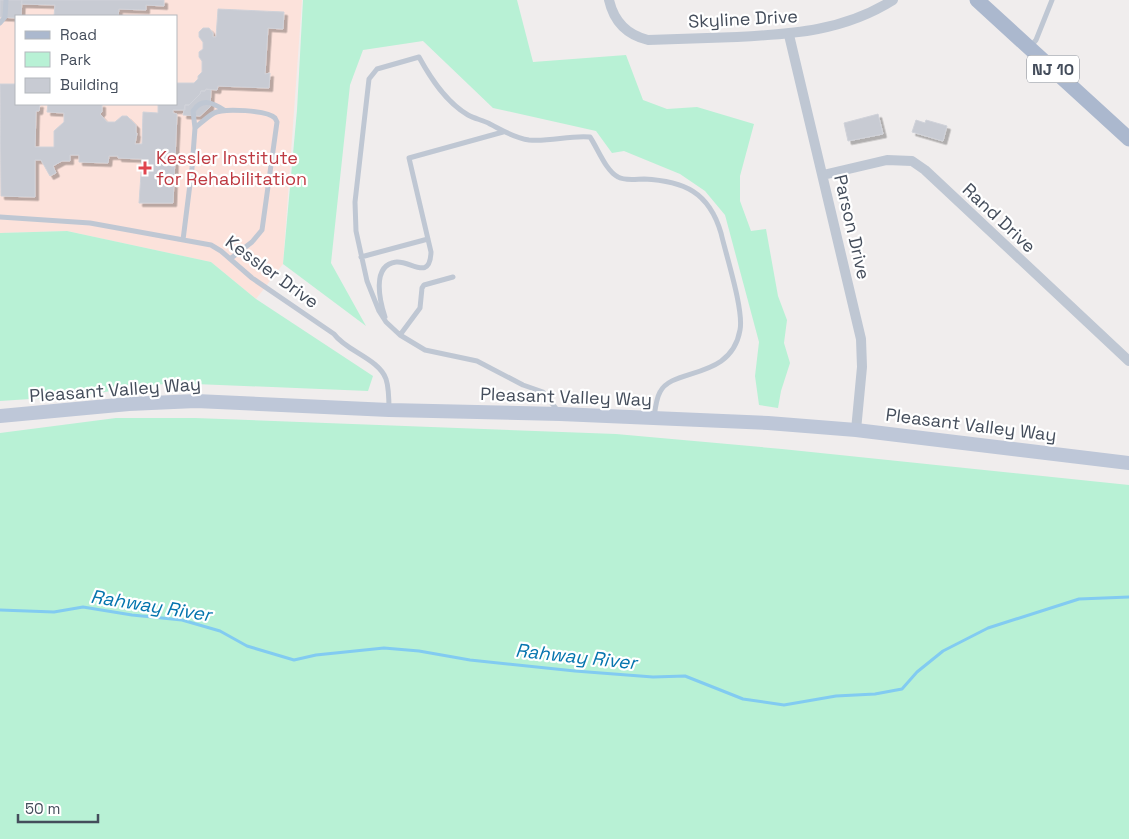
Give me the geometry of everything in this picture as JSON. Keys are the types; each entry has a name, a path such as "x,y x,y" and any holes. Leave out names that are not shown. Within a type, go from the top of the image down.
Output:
{"main road":[{"name":"NJ 10","path":"977,0 1129,139"},
{"name":"Pleasant Valley Way","path":"0,416 129,404 196,401 389,410 560,414 778,424 856,430 1129,463"}],"street":[{"name":"Skyline Drive","path":"609,0 615,18 628,32 636,37 648,40 789,35 865,16 893,0"},
{"name":"Parson Drive","path":"789,35 861,339 862,367 856,430"},
{"name":"Rand Drive","path":"823,176 887,160 912,161 925,170 1129,361"}],"lane":[{"path":"0,23 5,17 6,0"},
{"path":"1029,47 1036,40 1052,0"},
{"path":"560,414 543,392 498,373 477,361 425,350 400,335 386,322 379,311 367,281 361,257 356,231 355,202 369,80 377,69 419,57 433,81 448,98 468,115 504,132 527,140 549,140 579,136 590,137 608,168 619,178 665,180 690,188 704,199 713,212 720,231 740,312 740,330 735,344 727,356 712,367 674,380 660,391 653,419"},
{"path":"183,240 192,168 195,128 193,111 200,104 206,102 213,102 224,110"},
{"path":"195,128 214,113 224,110 269,114 275,118 262,230 252,242 230,258"},
{"path":"386,322 380,299 379,281 384,268 394,262 402,262 414,268 422,269 428,265 431,259 409,158 504,132"},
{"name":"Kessler Drive","path":"0,217 90,223 211,245 230,258 252,278 334,334 339,342 381,370 386,377 388,386 389,410"},
{"path":"361,257 428,239"},
{"path":"400,335 420,308 424,284 454,277"}],"shaded area":[{"name":"Kessler Institute for Rehabilitation","path":"0,0 302,0 283,264 256,299 211,262 67,231 0,233"}],"green space":[{"path":"303,0 517,0 533,62 626,55 643,100 667,109 697,107 754,124 740,176 740,201 751,231 766,229 778,296 787,320 784,343 790,363 778,408 759,405 755,376 759,342 725,215 705,191 680,174 624,151 612,153 596,131 493,108 423,41 363,50 350,85 331,263 366,326 283,264 297,110"},
{"path":"67,231 211,262 256,299 373,376 368,391 171,383 75,396 0,401 0,233"},
{"path":"116,418 195,418 616,434 1129,485 1129,839 0,839 0,433"}],"building":[{"path":"0,0 22,0 21,15 15,15 15,18 0,17"},
{"path":"22,0 164,0 164,6 146,5 146,10 119,9 118,15 54,15 55,5 21,4"},
{"path":"218,9 284,12 283,29 268,28 265,74 270,73 269,88 218,86 217,90 206,89 201,91 189,105 185,105 185,110 173,110 173,113 177,114 173,203 139,203 142,159 118,158 118,156 109,156 108,163 79,162 79,155 70,155 70,161 62,161 53,166 56,173 50,176 41,160 35,160 35,197 1,196 0,84 15,84 15,105 40,105 39,111 36,111 35,147 54,147 54,131 64,122 64,113 47,112 48,105 102,105 102,112 100,114 107,122 115,122 122,116 127,116 136,125 135,144 142,144 143,112 158,113 158,105 178,105 178,83 194,83 202,72 202,61 199,57 199,52 203,49 203,42 199,37 199,32 203,28 209,28 213,33 213,37 216,37"},
{"path":"211,90 210,107 200,116 183,115 185,105 189,105 201,91"},
{"path":"878,114 883,134 848,141 844,123"},
{"path":"916,120 925,123 926,120 947,126 943,141 912,132"}],"waterway":[{"name":"Rahway River","path":"0,610 54,612 83,607 132,615 182,620 220,631 247,646 294,660 316,655 384,648 419,651 470,660 575,671 653,677 685,676 743,699 784,705 836,696 875,694 902,689 917,672 943,651 988,628 1079,599 1129,597"}],"place":[{"name":"Kessler Institute for Rehabilitation","path":"145,168"}]}
